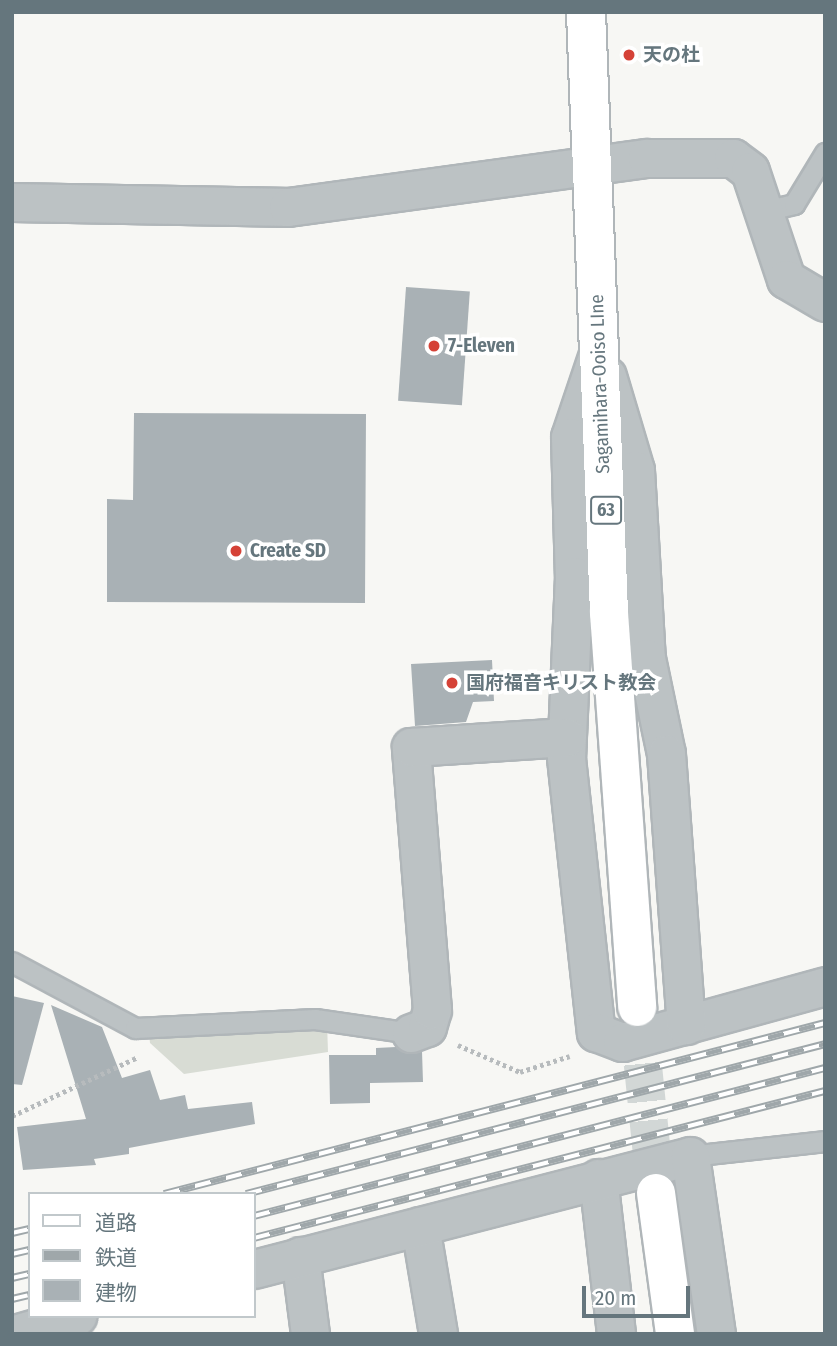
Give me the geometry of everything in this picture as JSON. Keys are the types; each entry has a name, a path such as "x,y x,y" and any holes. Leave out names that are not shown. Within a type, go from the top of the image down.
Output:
{"main road":[{"name":"Sagamihara-Ooiso LIne","path":"586,12 599,351 637,1007"},
{"path":"656,1194 675,1334"}],"street":[{"path":"12,202 288,207 590,166 733,158 750,172 786,279 825,302"},
{"path":"599,351 570,437 574,576 566,737 596,1032 622,1042 825,986"},
{"path":"599,351 635,470 646,658 666,754 686,1025"},
{"path":"419,1030 432,1010 411,747 566,737"},
{"path":"256,1268 690,1156 716,1334"},
{"path":"598,1178 616,1334"},
{"path":"420,1226 438,1334"},
{"path":"300,1256 310,1334"},
{"path":"16,1334 70,1318"}],"lane":[{"path":"764,211 794,204 825,153"},
{"path":"12,962 135,1028 316,1019 419,1030"},
{"path":"690,1156 825,1141"}],"path":[{"path":"12,1116 148,1051 135,1028"},
{"path":"419,1030 520,1072 575,1053 596,1032"}],"shaded area":[{"path":"327,1023 328,1052 184,1074 150,1043 149,1033"}],"building":[{"name":"7-Eleven","path":"406,287 470,291 462,405 398,401"},
{"name":"Create SD","path":"134,413 366,414 365,603 107,602 107,499 133,500"},
{"name":"国府福音キリスト教会","path":"492,660 494,701 473,702 466,722 415,726 411,664"},
{"path":"12,996 44,1003 22,1085 12,1084"},
{"path":"51,1005 102,1027 122,1078 150,1070 160,1100 185,1095 188,1109 252,1102 255,1124 129,1148 129,1154 94,1159 96,1165 23,1170 17,1127 86,1119"},
{"path":"396,1047 422,1051 423,1082 370,1083 370,1103 330,1104 329,1055 376,1055 376,1048"}],"tunnel":[{"path":"637,1007 656,1193"}],"railway":[{"path":"172,1192 825,1023"},
{"path":"254,1192 825,1044"},
{"path":"256,1215 825,1068"},
{"path":"256,1237 825,1091"},
{"path":"12,1233 28,1229"},
{"path":"12,1254 28,1250"},
{"path":"12,1278 28,1274"},
{"path":"12,1299 28,1295"}],"place":[{"name":"天の杜","path":"629,55"},
{"name":"7-Eleven","path":"434,346"},
{"name":"Create SD","path":"236,551"},
{"name":"国府福音キリスト教会","path":"452,683"}]}
